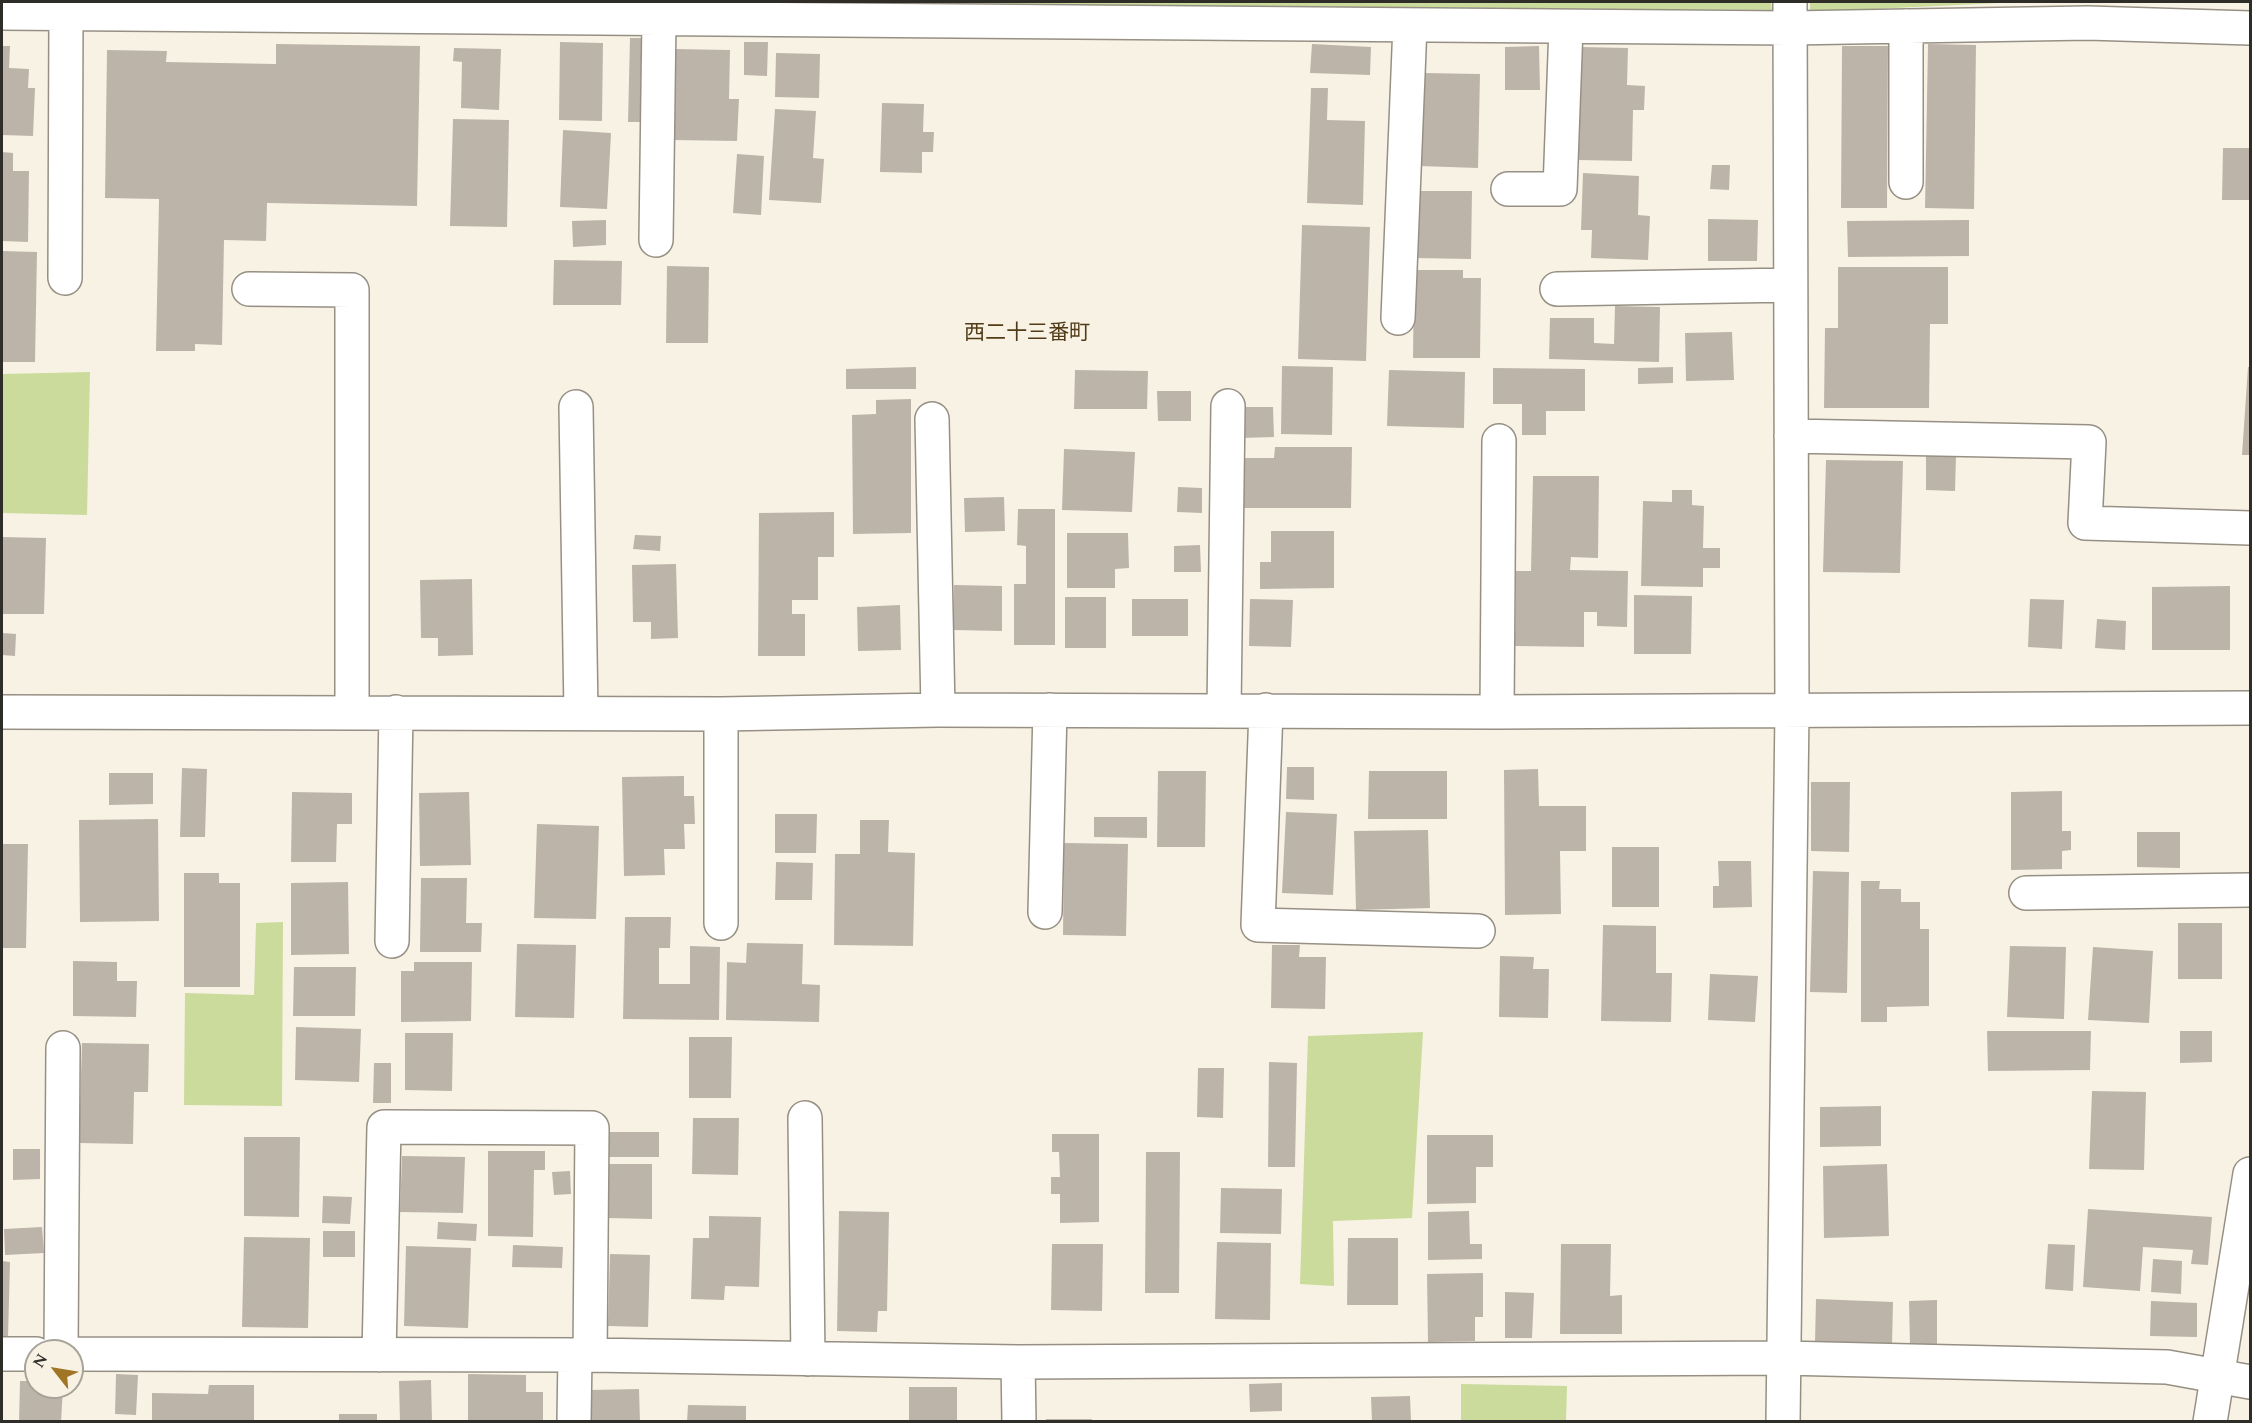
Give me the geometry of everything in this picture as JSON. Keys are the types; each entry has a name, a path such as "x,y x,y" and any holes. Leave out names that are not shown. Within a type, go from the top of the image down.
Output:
{"street":[{"path":"2,13 1566,27 1790,15 1906,26 2088,23 2250,28"},
{"path":"65,278 66,14"},
{"path":"1783,1422 1792,710 1790,15"},
{"path":"656,240 659,19"},
{"path":"1398,318 1410,25"},
{"path":"1906,26 1906,182"},
{"path":"1508,189 1560,189 1566,27"},
{"path":"1557,289 1790,285"},
{"path":"249,289 352,290 352,712"},
{"path":"576,406 580,713"},
{"path":"1224,710 1228,406"},
{"path":"932,419 938,710"},
{"path":"1791,436 2088,442 2085,523 2250,528"},
{"path":"1497,712 1499,441"},
{"path":"2,712 721,714 938,710 1497,712 2250,708"},
{"path":"1045,912 1050,710"},
{"path":"1266,710 1258,925 1478,931"},
{"path":"392,941 396,712"},
{"path":"721,714 721,923"},
{"path":"2026,893 2250,890"},
{"path":"62,1339 63,1048"},
{"path":"805,1118 808,1359"},
{"path":"379,1355 384,1126 592,1128 582,1355 574,1422"},
{"path":"2210,1422 2235,1378 2250,1174"},
{"path":"2,1354 24,1354"},
{"path":"84,1354 582,1355 1018,1362 1783,1358 2167,1366 2235,1378"},
{"path":"1018,1362 1019,1422"}],"green space":[{"path":"704,2 1771,2 1772,10"},
{"path":"1810,2 2021,2 1810,12"},
{"path":"90,372 87,515 2,513 2,374"},
{"path":"283,922 282,1106 184,1105 185,993 254,995 256,923"},
{"path":"1423,1032 1412,1218 1333,1221 1334,1286 1300,1284 1308,1036"},
{"path":"1461,1384 1567,1386 1566,1421 1461,1421"}],"building":[{"path":"630,38 649,38 648,122 628,122"},
{"path":"560,42 603,43 602,121 559,120"},
{"path":"744,42 768,42 767,76 744,75"},
{"path":"276,44 420,46 417,206 267,203 266,241 224,240 222,345 195,344 195,351 156,351 159,199 105,198 107,50 167,51 166,62 276,64"},
{"path":"1312,44 1371,47 1370,75 1310,73"},
{"path":"1928,44 1976,45 1974,209 1925,208"},
{"path":"2,46 10,46 9,68 29,69 28,88 35,88 33,136 2,135"},
{"path":"1539,46 1540,90 1505,90 1505,47"},
{"path":"1842,46 1888,46 1887,208 1841,208"},
{"path":"1581,47 1628,48 1627,85 1645,86 1644,110 1633,110 1632,161 1578,160"},
{"path":"454,48 501,49 499,110 461,108 462,62 453,61"},
{"path":"675,49 730,50 729,99 739,99 737,141 672,140"},
{"path":"776,53 820,54 819,98 775,97"},
{"path":"1422,73 1480,74 1478,168 1419,166"},
{"path":"1311,88 1328,88 1327,120 1365,121 1363,205 1307,203"},
{"path":"882,103 924,104 923,132 934,132 933,152 922,152 922,173 880,172"},
{"path":"775,109 816,111 813,158 824,159 821,203 769,200"},
{"path":"453,119 509,120 507,227 450,226"},
{"path":"563,130 611,133 607,209 560,207"},
{"path":"2223,148 2250,148 2250,200 2222,200"},
{"path":"2,152 13,153 13,171 29,171 28,242 2,241"},
{"path":"737,154 764,156 761,215 733,213"},
{"path":"1712,165 1730,165 1729,190 1710,189"},
{"path":"1583,173 1639,176 1638,215 1650,216 1648,260 1591,258 1592,230 1581,230"},
{"path":"1414,191 1472,191 1471,259 1414,258"},
{"path":"1708,219 1758,220 1757,261 1708,261"},
{"path":"606,220 606,245 573,247 572,221"},
{"path":"1969,220 1969,256 1848,257 1847,221"},
{"path":"1302,225 1370,227 1366,361 1298,359"},
{"path":"2,251 37,252 35,362 2,362"},
{"path":"554,260 622,261 621,305 553,305"},
{"path":"667,266 709,267 708,343 666,343"},
{"path":"1838,267 1948,267 1948,324 1930,324 1929,408 1824,408 1825,328 1838,328"},
{"path":"1414,270 1463,270 1463,278 1481,278 1480,358 1413,358"},
{"path":"1615,306 1660,307 1659,362 1549,359 1550,318 1594,318 1594,343 1614,344"},
{"path":"1732,332 1734,380 1686,381 1685,333"},
{"path":"1282,366 1333,367 1332,435 1281,434"},
{"path":"916,367 916,389 846,389 846,369"},
{"path":"1673,367 1673,383 1638,384 1638,368"},
{"path":"2248,367 2250,367 2250,455 2242,455"},
{"path":"1493,368 1585,369 1585,411 1546,411 1546,435 1522,435 1522,404 1493,404"},
{"path":"1075,370 1148,371 1147,409 1074,409"},
{"path":"1389,370 1465,372 1464,428 1387,426"},
{"path":"1157,391 1191,391 1191,421 1158,421"},
{"path":"911,399 911,533 853,534 852,415 876,414 876,400"},
{"path":"1241,407 1273,407 1274,437 1241,438"},
{"path":"1275,447 1352,447 1351,508 1243,508 1243,458 1274,458"},
{"path":"1064,449 1135,452 1132,512 1062,510"},
{"path":"1926,455 1956,456 1955,491 1926,490"},
{"path":"1826,460 1903,461 1900,573 1823,572"},
{"path":"1533,476 1599,476 1598,558 1571,557 1570,570 1628,571 1627,627 1597,626 1597,612 1584,612 1584,647 1515,646 1516,571 1531,571"},
{"path":"1178,487 1202,488 1202,513 1177,512"},
{"path":"1672,490 1692,490 1692,505 1704,506 1703,548 1720,548 1720,568 1703,568 1703,587 1641,586 1643,501 1672,502"},
{"path":"1004,497 1005,531 965,532 964,498"},
{"path":"1018,509 1055,509 1055,645 1014,645 1014,584 1026,584 1026,546 1017,545"},
{"path":"834,512 834,557 818,557 818,600 792,600 792,614 805,614 805,656 758,656 759,513"},
{"path":"1271,531 1334,531 1334,588 1260,589 1260,562 1271,562"},
{"path":"1067,533 1128,533 1129,568 1115,569 1115,588 1067,588"},
{"path":"635,535 661,536 660,551 633,549"},
{"path":"2,537 46,538 44,614 2,614"},
{"path":"1200,545 1201,572 1174,572 1174,546"},
{"path":"676,564 678,638 651,639 651,622 633,622 632,565"},
{"path":"472,579 473,655 438,656 438,638 421,638 420,580"},
{"path":"954,585 1002,586 1002,631 953,630"},
{"path":"2230,586 2230,650 2152,650 2152,587"},
{"path":"1634,595 1692,596 1691,654 1634,654"},
{"path":"1065,597 1106,597 1106,648 1065,648"},
{"path":"1132,599 1188,599 1188,636 1132,636"},
{"path":"1250,599 1293,600 1291,647 1249,646"},
{"path":"2030,599 2064,600 2062,649 2028,647"},
{"path":"900,605 901,650 858,651 857,607"},
{"path":"2097,619 2126,621 2125,650 2095,648"},
{"path":"2,633 16,634 15,656 2,655"},
{"path":"1287,767 1314,767 1314,800 1286,799"},
{"path":"182,768 207,769 205,837 180,837"},
{"path":"1538,769 1539,806 1586,806 1586,851 1560,851 1561,914 1505,915 1504,770"},
{"path":"1158,771 1206,771 1205,847 1157,847"},
{"path":"1369,771 1447,771 1447,819 1368,819"},
{"path":"109,773 153,773 153,804 109,805"},
{"path":"684,776 684,796 694,796 695,824 684,824 685,849 664,849 665,875 624,876 622,777"},
{"path":"1811,782 1850,782 1849,852 1811,851"},
{"path":"2062,791 2062,831 2071,831 2071,850 2062,851 2062,869 2011,870 2011,792"},
{"path":"292,792 352,793 352,824 337,824 336,862 291,862"},
{"path":"469,792 471,865 420,866 419,793"},
{"path":"1286,812 1337,814 1333,895 1282,893"},
{"path":"775,814 817,814 816,853 775,853"},
{"path":"1094,817 1147,817 1147,838 1094,837"},
{"path":"158,819 159,921 80,922 79,820"},
{"path":"860,820 889,820 888,852 915,853 913,946 834,945 835,854 860,854"},
{"path":"537,824 599,826 596,919 534,918"},
{"path":"1428,830 1430,908 1356,910 1354,831"},
{"path":"2137,832 2180,832 2180,868 2137,867"},
{"path":"1064,843 1128,844 1126,936 1063,935"},
{"path":"2,844 28,844 26,948 2,948"},
{"path":"1612,847 1659,847 1659,907 1612,907"},
{"path":"1718,861 1751,861 1752,907 1713,908 1713,886 1719,886"},
{"path":"776,862 813,863 812,900 775,900"},
{"path":"1813,871 1849,872 1847,993 1810,992"},
{"path":"184,873 219,873 219,883 240,883 240,987 184,987"},
{"path":"421,878 467,878 466,923 482,923 481,952 420,952"},
{"path":"1861,881 1880,881 1879,889 1901,889 1901,902 1920,902 1920,929 1929,929 1929,1006 1887,1007 1887,1022 1861,1022"},
{"path":"348,882 349,954 291,955 291,883"},
{"path":"625,917 671,917 670,948 659,948 659,984 690,984 690,946 720,947 719,1020 623,1019"},
{"path":"2178,923 2222,923 2222,979 2178,979"},
{"path":"1603,925 1656,926 1656,973 1672,973 1671,1022 1601,1021"},
{"path":"747,943 803,944 802,984 820,985 819,1022 726,1020 727,962 746,963"},
{"path":"517,944 576,945 574,1018 515,1017"},
{"path":"1272,945 1300,945 1299,957 1326,957 1325,1009 1271,1008"},
{"path":"2010,946 2066,947 2064,1019 2007,1017"},
{"path":"2093,947 2153,951 2149,1023 2088,1020"},
{"path":"1500,956 1534,957 1533,969 1549,969 1548,1018 1499,1017"},
{"path":"73,961 117,962 117,981 137,981 136,1017 73,1016"},
{"path":"414,962 472,962 471,1021 401,1022 401,971 414,971"},
{"path":"294,967 356,967 355,1016 293,1016"},
{"path":"1710,974 1758,976 1755,1022 1708,1020"},
{"path":"296,1027 361,1029 359,1082 295,1080"},
{"path":"1987,1031 2091,1031 2090,1070 1988,1071"},
{"path":"2180,1031 2212,1031 2212,1062 2180,1063"},
{"path":"405,1033 453,1033 452,1091 405,1090"},
{"path":"689,1037 732,1037 731,1098 689,1098"},
{"path":"82,1043 149,1044 148,1092 134,1092 133,1144 79,1143"},
{"path":"1269,1062 1297,1063 1295,1167 1268,1167"},
{"path":"374,1063 391,1063 391,1103 373,1103"},
{"path":"1198,1068 1224,1068 1223,1118 1197,1117"},
{"path":"2092,1091 2146,1092 2144,1170 2089,1169"},
{"path":"1881,1106 1881,1146 1820,1147 1820,1107"},
{"path":"693,1118 739,1118 738,1175 692,1174"},
{"path":"608,1132 659,1132 659,1157 607,1157"},
{"path":"1052,1134 1099,1134 1099,1222 1060,1223 1060,1194 1051,1194 1051,1177 1060,1177 1059,1152 1052,1152"},
{"path":"1427,1135 1493,1135 1493,1167 1476,1167 1476,1203 1427,1204"},
{"path":"244,1137 300,1137 299,1217 244,1216"},
{"path":"13,1149 40,1149 40,1179 13,1180"},
{"path":"488,1151 545,1151 545,1170 534,1170 533,1237 488,1236"},
{"path":"1146,1152 1180,1152 1179,1293 1145,1293"},
{"path":"402,1156 465,1157 463,1213 400,1212"},
{"path":"608,1164 652,1164 652,1219 607,1218"},
{"path":"1887,1164 1889,1236 1824,1238 1823,1166"},
{"path":"570,1171 571,1194 554,1195 552,1172"},
{"path":"1221,1188 1282,1189 1281,1234 1220,1233"},
{"path":"323,1196 352,1197 350,1224 322,1223"},
{"path":"2088,1209 2212,1217 2208,1265 2191,1264 2193,1250 2143,1247 2140,1291 2083,1287"},
{"path":"839,1211 889,1212 887,1311 878,1311 877,1332 837,1331"},
{"path":"1469,1211 1470,1244 1482,1244 1482,1259 1428,1260 1428,1212"},
{"path":"709,1216 761,1217 759,1287 725,1286 724,1300 691,1299 693,1238 709,1238"},
{"path":"438,1222 477,1224 476,1241 437,1239"},
{"path":"42,1227 44,1253 5,1255 4,1229"},
{"path":"323,1231 355,1231 355,1257 323,1257"},
{"path":"244,1237 310,1238 308,1328 242,1327"},
{"path":"1348,1238 1398,1238 1398,1305 1347,1305"},
{"path":"1217,1242 1271,1243 1270,1320 1215,1319"},
{"path":"1052,1244 1103,1244 1102,1311 1051,1310"},
{"path":"1561,1244 1611,1244 1610,1296 1622,1295 1622,1334 1560,1334"},
{"path":"2048,1244 2075,1245 2073,1291 2045,1289"},
{"path":"513,1245 563,1247 562,1268 512,1267"},
{"path":"406,1246 471,1248 468,1328 404,1326"},
{"path":"610,1254 650,1255 648,1327 608,1326"},
{"path":"2153,1259 2182,1261 2181,1294 2151,1292"},
{"path":"2,1261 10,1262 8,1337 2,1337"},
{"path":"1483,1273 1483,1317 1475,1317 1475,1341 1428,1342 1427,1274"},
{"path":"1505,1292 1534,1293 1532,1338 1505,1338"},
{"path":"1816,1299 1893,1302 1892,1345 1815,1342"},
{"path":"1937,1300 1937,1345 1910,1346 1909,1301"},
{"path":"2151,1301 2197,1303 2197,1337 2150,1336"},
{"path":"116,1374 138,1375 136,1415 115,1414"},
{"path":"468,1374 526,1375 526,1392 543,1392 543,1422 468,1422"},
{"path":"431,1380 432,1422 400,1422 399,1381"},
{"path":"20,1381 24,1381 24,1399 62,1399 61,1422 19,1422"},
{"path":"1282,1383 1282,1411 1250,1412 1249,1384"},
{"path":"209,1385 254,1385 254,1422 152,1422 152,1393 208,1394"},
{"path":"909,1387 957,1387 957,1422 909,1422"},
{"path":"639,1389 640,1422 591,1422 591,1390"},
{"path":"1410,1396 1411,1422 1372,1422 1371,1397"},
{"path":"688,1405 746,1406 746,1422 687,1422"},
{"path":"339,1414 377,1414 377,1422 339,1422"},
{"path":"1046,1419 1092,1419 1092,1422 1046,1422"}],"district":[{"name":"西二十三番町","path":"1027,335"}]}
